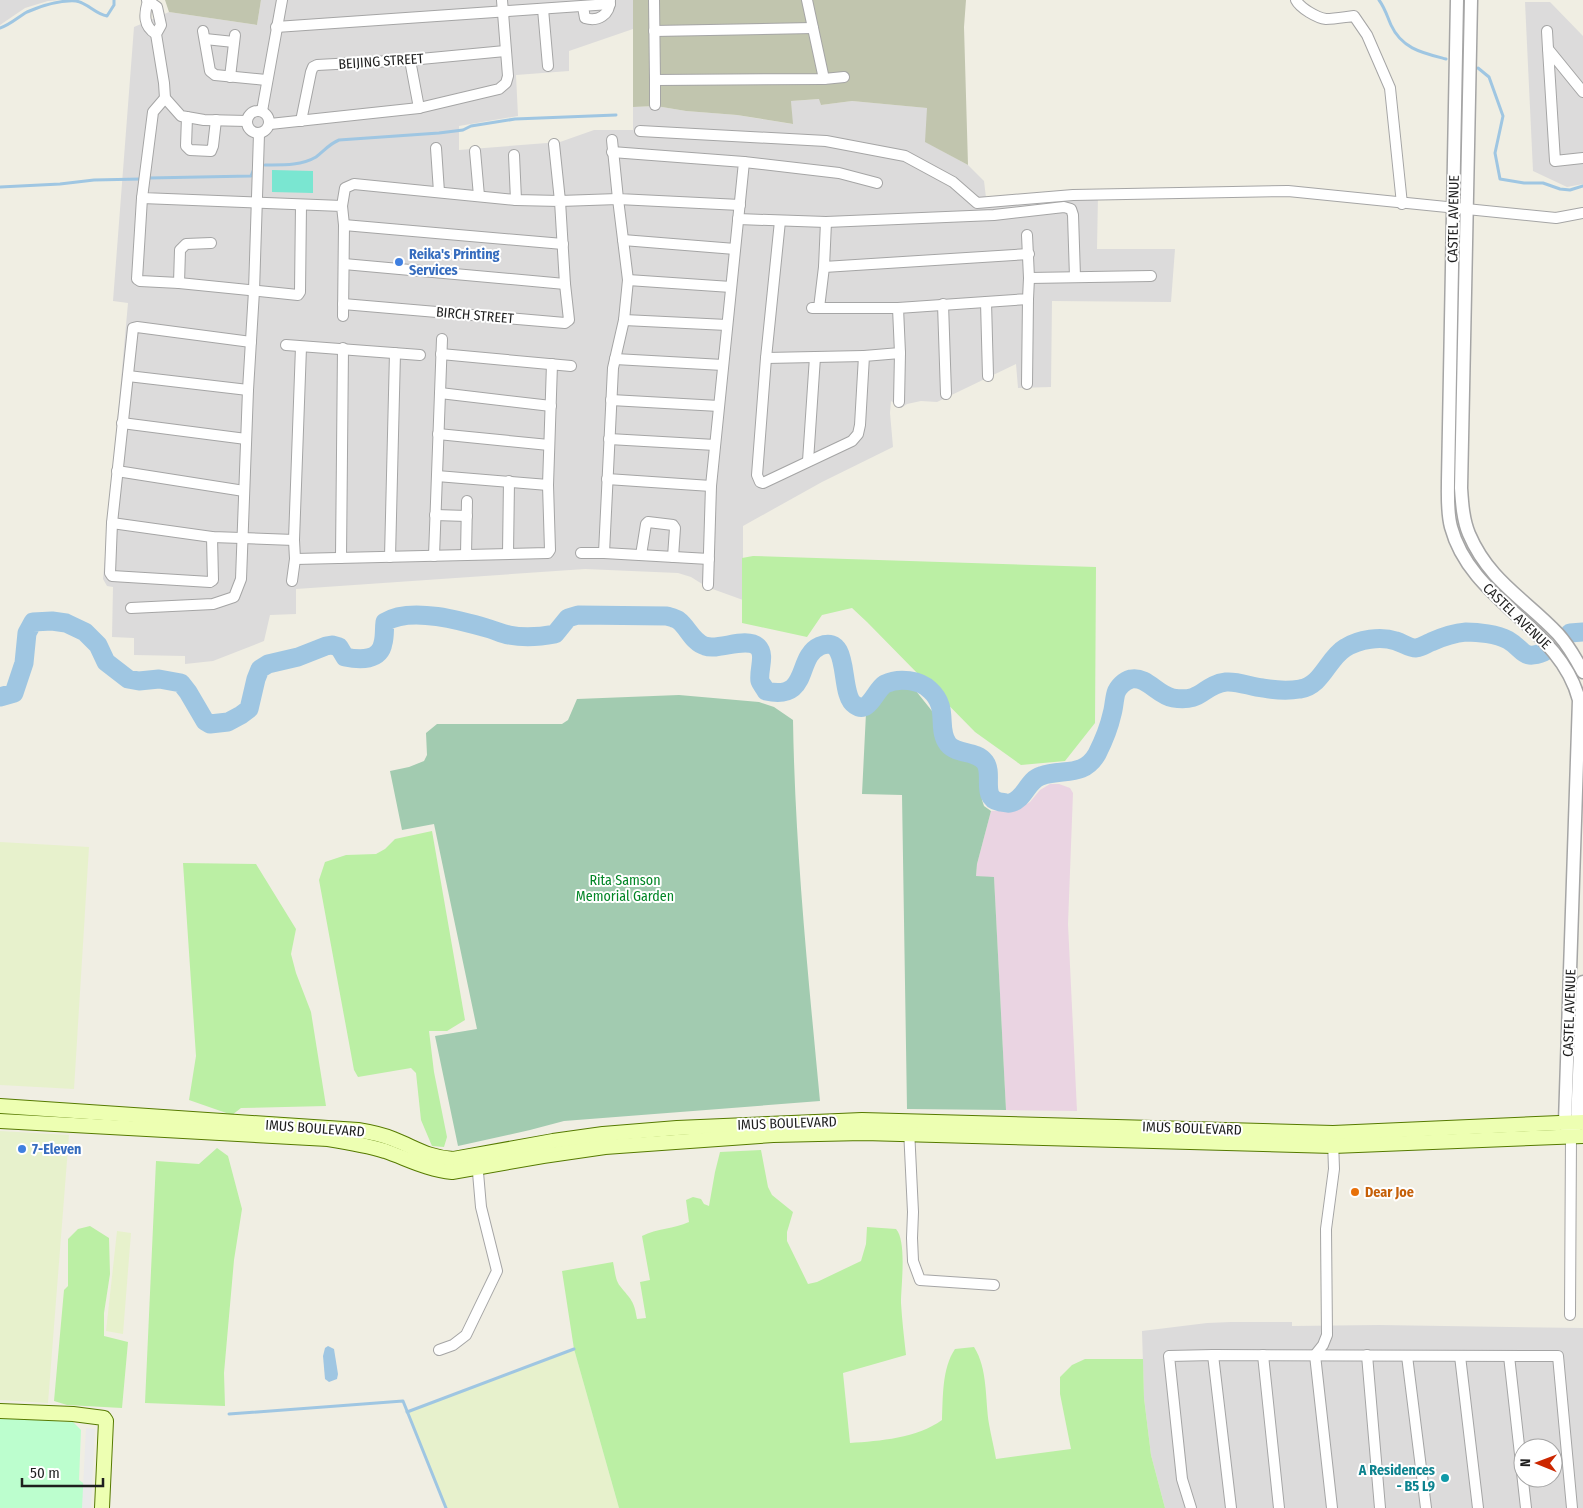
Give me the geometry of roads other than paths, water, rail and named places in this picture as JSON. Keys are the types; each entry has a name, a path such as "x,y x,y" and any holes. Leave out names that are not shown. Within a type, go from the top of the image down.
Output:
{"main road":[{"name":"IMUS BOULEVARD","path":"0,1106 358,1130 395,1140 418,1152 437,1158 477,1161 542,1156 604,1141 864,1133 909,1128 1333,1139 1577,1136"},
{"name":"IMUS BOULEVARD","path":"0,1121 328,1139 384,1151 437,1171 452,1172 477,1161"},
{"name":"IMUS BOULEVARD","path":"1333,1139 1575,1122"},
{"path":"0,1411 73,1414 104,1418 106,1422 102,1508"}],"street":[{"path":"262,111 266,80 282,0"},
{"path":"270,124 419,108 499,89 506,83 508,76 502,0"},
{"path":"654,0 655,105"},
{"path":"807,0 824,79"},
{"path":"1296,0 1298,4 1313,14 1325,19 1354,16 1367,35 1390,88 1402,204"},
{"name":"CASTEL AVENUE","path":"1456,0 1461,488 1465,520 1475,546 1492,572 1557,633 1583,672"},
{"name":"CASTEL AVENUE","path":"1471,0 1459,209 1448,481 1449,514 1451,527 1463,555 1480,580 1548,644 1568,674 1579,700 1575,1122 1577,1136"},
{"path":"148,1 144,13 150,30 156,34 165,98 181,116 204,120 247,121"},
{"path":"276,27 583,7 610,2"},
{"path":"543,9 548,66"},
{"path":"654,31 813,28"},
{"path":"1547,31 1555,161 1583,158"},
{"path":"230,77 235,38 204,35 210,71 215,75 230,77 266,80"},
{"path":"1548,49 1583,92"},
{"name":"BEIJING STREET","path":"301,121 313,67 317,65 410,60 505,51"},
{"path":"410,60 419,108"},
{"path":"655,80 824,79 844,77"},
{"path":"165,98 153,112 142,198 137,279 142,282 180,283 300,294 301,205"},
{"path":"255,111 262,111 268,116 270,124 266,131 259,134 252,132 248,127 247,121 249,114 255,111"},
{"path":"187,117 186,146 190,150 210,150 214,146 216,120"},
{"path":"640,131 826,141 905,156 953,182 977,204 1073,195 1288,191 1402,204 1556,218 1583,214"},
{"path":"131,608 213,604 234,597 241,579 259,134"},
{"path":"604,553 613,368 624,320 628,280 612,140"},
{"path":"344,264 564,284 560,201 554,144"},
{"path":"436,148 439,192"},
{"path":"475,151 479,196"},
{"path":"612,152 744,162 839,173 877,183"},
{"path":"514,155 516,200"},
{"path":"708,585 711,486 744,162"},
{"path":"343,316 344,225 342,206 345,188 354,184 516,200 618,199 740,205"},
{"path":"142,198 342,206"},
{"path":"738,219 826,222 994,214 1064,207 1071,209 1073,214 1075,277"},
{"path":"780,221 766,358 757,475 760,482 763,483 852,441 858,434 864,356"},
{"path":"826,222 824,267 816,308 898,308 1028,299"},
{"path":"344,225 563,244"},
{"path":"1027,235 1029,254 1027,384"},
{"path":"623,240 735,249"},
{"path":"180,283 180,250 186,244 210,243"},
{"path":"824,267 1029,254"},
{"path":"1029,278 1151,276"},
{"path":"628,280 732,287"},
{"name":"BIRCH STREET","path":"344,304 565,323 569,320 564,284"},
{"path":"986,302 988,376"},
{"path":"943,304 946,394"},
{"path":"898,308 900,353 899,402"},
{"path":"624,320 727,325"},
{"path":"212,537 213,580 210,582 112,576 110,572 112,523 133,328 251,342"},
{"path":"434,556 442,339"},
{"path":"286,345 420,355"},
{"path":"292,582 295,559 294,540 301,347"},
{"path":"341,558 343,348"},
{"path":"390,557 394,353"},
{"path":"766,358 864,356 900,353"},
{"path":"441,354 571,366"},
{"path":"808,461 815,357"},
{"path":"615,359 723,365"},
{"path":"295,559 546,553 550,550 548,485 552,364"},
{"path":"128,376 248,390"},
{"path":"440,393 551,406"},
{"path":"611,400 719,406"},
{"path":"122,423 246,440"},
{"path":"438,434 549,446"},
{"path":"609,439 715,445"},
{"path":"117,471 244,491"},
{"path":"436,476 548,485"},
{"path":"607,479 711,486"},
{"path":"508,554 510,482"},
{"path":"466,555 467,501"},
{"path":"435,515 467,516"},
{"path":"640,555 648,522 673,525 675,528 673,557"},
{"path":"112,523 212,537 294,540"},
{"path":"582,553 709,559"},
{"name":"CASTEL AVENUE","path":"1575,1122 1583,982"},
{"path":"909,1128 913,1261 920,1280 994,1285"},
{"path":"1570,1315 1577,1136"},
{"path":"1332,1508 1315,1355 1324,1345 1327,1335 1326,1229 1334,1169 1333,1139"},
{"path":"439,1350 453,1345 466,1335 497,1272 481,1207 477,1161"},
{"path":"1214,1355 1231,1508"},
{"path":"1263,1355 1279,1508"},
{"path":"1367,1355 1380,1508"},
{"path":"1191,1508 1182,1480 1169,1356 1558,1356 1572,1508"},
{"path":"1407,1356 1426,1508"},
{"path":"1460,1356 1478,1508"},
{"path":"1509,1356 1526,1508"}],"waterway":[{"path":"0,28 27,12 64,1 80,2 107,16 114,5 114,0"},
{"path":"1379,0 1391,25 1401,40 1414,49 1446,59"},
{"path":"1478,68 1489,77 1503,116 1495,153 1500,179 1524,183 1543,183 1560,189 1570,190 1583,186"},
{"path":"265,165 291,164 310,160 339,140 439,133 515,119 616,115"},
{"path":"149,178 251,176 253,171"},
{"path":"0,187 94,180 141,179"},
{"path":"0,697 14,693 24,663 27,633 33,622 52,621 66,623 85,632 98,645 106,662 128,679 139,681 159,679 181,683 205,721 210,724 228,722 249,709 260,669 268,664 298,657 332,645 339,647 345,657 363,659 374,656 381,649 385,622 396,617 409,615 437,616 466,622 506,635 526,637 555,634 568,618 578,615 667,616 678,620 685,626 693,638 705,646 718,647 747,643 758,647 762,659 760,681 766,691 780,692 790,690 796,684 812,652 820,646 830,644 837,648 841,656 847,690 850,699 855,705 864,707 872,700 881,687 891,682 903,680 921,684 930,690 940,704 943,731 948,744 956,750 981,758 987,767 990,796 994,800 1009,803 1019,798 1036,778 1079,769 1091,762 1097,754 1108,730 1117,691 1120,686 1131,679 1142,680 1167,696 1183,699 1197,696 1212,686 1226,682 1236,682 1276,690 1300,689 1314,683 1339,653 1357,642 1370,639 1390,639 1416,648 1435,640 1466,632 1476,632 1504,638 1527,655 1544,652"},
{"path":"1570,633 1583,632"},
{"path":"407,1412 574,1349"},
{"path":"229,1414 403,1401 446,1508"}],"place":[{"name":"Reika's Printing Services","path":"399,262"},
{"name":"7-Eleven","path":"22,1149"},
{"name":"Dear Joe","path":"1355,1192"},
{"name":"A Residences - B5 L9","path":"1445,1478"}],"park label":[{"name":"Rita Samson Memorial Garden","path":"625,888"}]}
